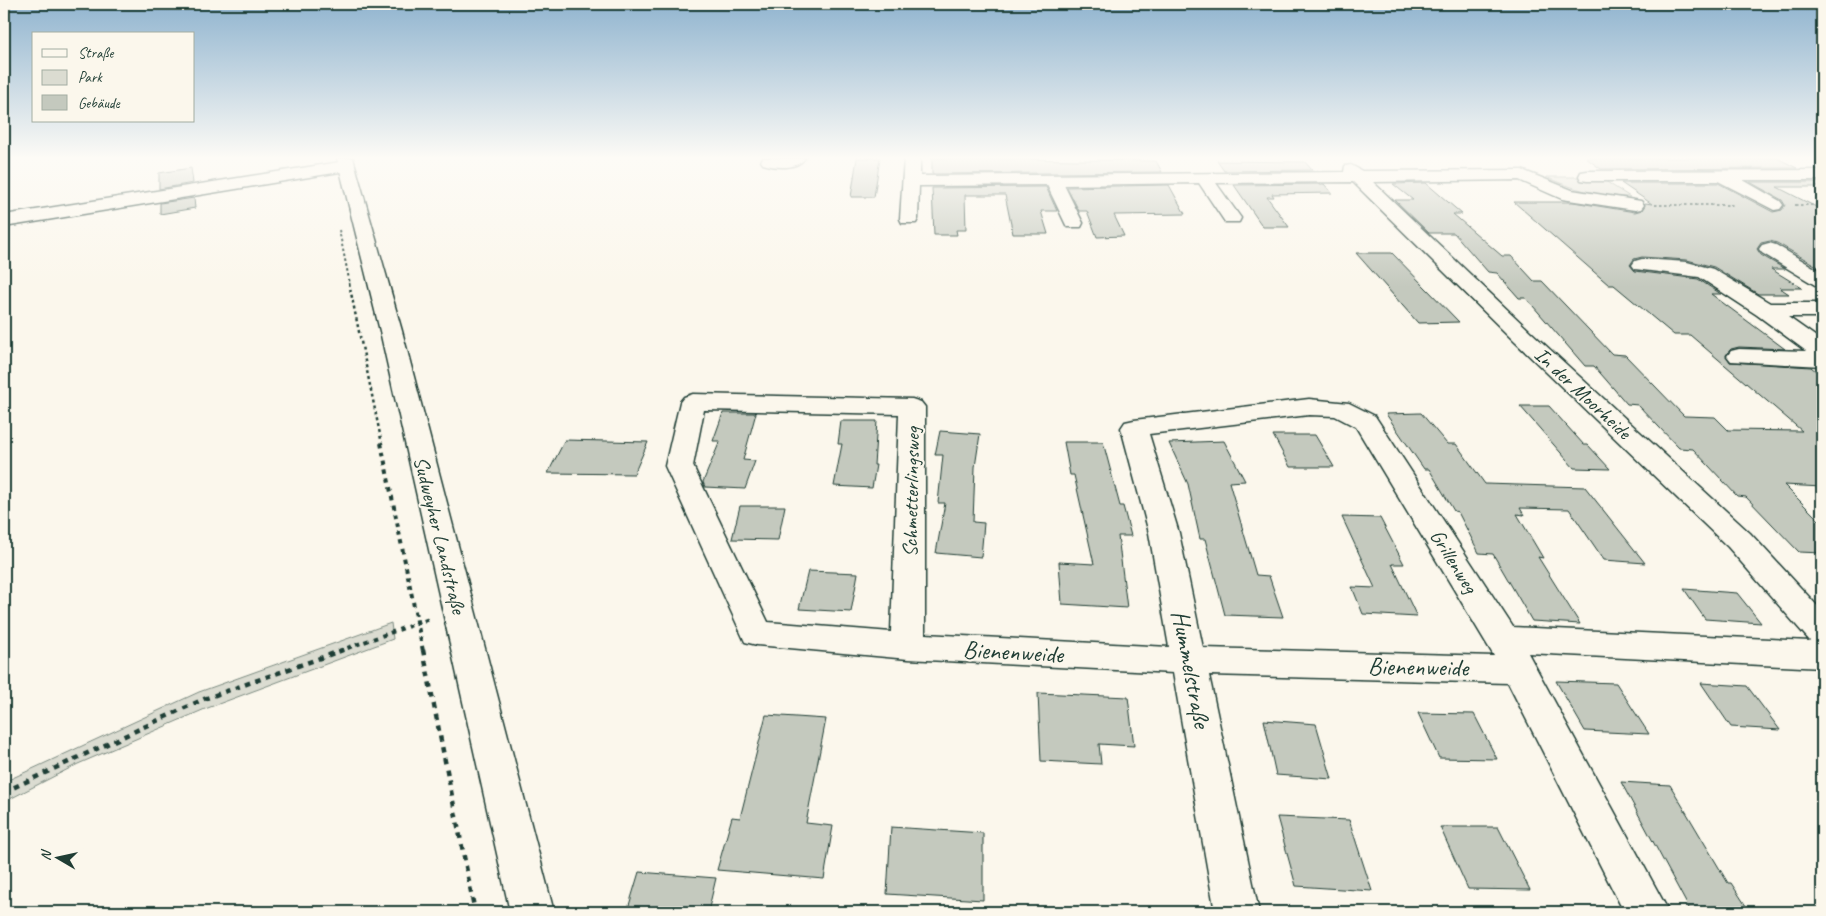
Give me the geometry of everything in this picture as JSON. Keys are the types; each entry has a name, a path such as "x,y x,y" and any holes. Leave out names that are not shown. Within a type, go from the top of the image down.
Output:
{"street":[{"path":"4,221 121,201"},
{"name":"Sudweyher Landstraße","path":"356,201 391,331 532,912"},
{"path":"910,219 911,201"},
{"path":"1063,201 1074,223"},
{"path":"1220,201 1232,218"},
{"name":"In der Moorheide","path":"1384,201 1523,337 1739,540 1822,633"},
{"path":"1603,201 1635,206"},
{"path":"1766,201 1774,205"},
{"path":"1769,249 1822,281"},
{"path":"1642,265 1687,268 1706,273 1765,310 1822,352"},
{"path":"1765,310 1822,310"},
{"path":"1739,356 1822,358"},
{"name":"Bienenweide","path":"693,402 680,466 757,633 908,646 1190,662 1519,670"},
{"name":"Schmetterlingsweg","path":"693,402 912,407 908,646"},
{"name":"Grillenweg","path":"1134,428 1309,407 1340,408 1366,422 1503,639 1647,912"},
{"name":"Hummelstraße","path":"1134,428 1164,533 1237,912"},
{"path":"1503,639 1822,655"}],"path":[{"path":"1635,206 1822,205"},
{"path":"337,221 419,622 475,912"},
{"path":"4,792 204,699 419,622 458,610"}],"green space":[{"path":"391,623 393,639 205,709 78,764 4,802 4,782 199,692"}],"building":[{"path":"194,201 195,208 160,214 160,203"},
{"path":"933,201 965,201 966,230 956,230 957,235 934,235"},
{"path":"1006,201 1052,201 1057,211 1041,211 1048,234 1013,234"},
{"path":"1074,201 1178,201 1185,214 1114,215 1124,236 1097,237 1087,211 1079,211"},
{"path":"1245,201 1270,201 1289,227 1263,227"},
{"path":"1396,201 1447,201 1462,214 1453,214 1502,256 1511,256 1534,281 1542,281 1612,354 1625,355 1684,416 1715,417 1728,430 1802,431 1690,335 1674,335 1614,285 1609,285 1514,202 1573,202 1635,212 1642,210 1645,203 1652,204 1647,201 1752,201 1773,212 1782,210 1785,205 1782,201 1804,201 1822,210 1822,269 1777,243 1770,241 1761,243 1757,249 1761,255 1785,269 1771,269 1802,288 1780,288 1789,294 1758,294 1714,267 1687,260 1642,257 1634,259 1630,265 1635,271 1698,279 1721,294 1711,294 1785,349 1739,347 1731,349 1726,355 1730,362 1811,367 1822,376 1822,487 1784,485 1822,523 1822,553 1799,552 1746,497 1737,496 1693,449 1679,448 1638,405 1627,404 1594,366 1585,366 1526,298 1519,298 1497,273 1488,272 1454,233 1429,233"},
{"path":"1356,253 1392,253 1459,322 1418,323"},
{"path":"1520,406 1549,406 1584,445 1588,445 1610,469 1574,468"},
{"path":"723,413 756,413 743,460 755,461 745,489 705,487 703,482 720,441 713,441"},
{"path":"1421,413 1447,444 1456,444 1485,484 1585,487 1645,563 1604,560 1569,509 1520,508 1524,515 1517,514 1543,558 1538,557 1580,624 1532,621 1493,554 1479,553 1458,512 1454,511 1429,469 1424,469 1386,414"},
{"path":"841,421 877,421 874,465 876,465 872,488 834,486 842,444 838,444"},
{"path":"940,431 980,434 975,467 973,522 984,523 981,557 936,553 945,503 938,503 943,455 935,455"},
{"path":"1273,435 1315,435 1334,467 1290,467"},
{"path":"565,440 648,442 634,474 548,473"},
{"path":"1224,441 1245,481 1229,482 1256,575 1269,576 1283,617 1225,615 1205,539 1200,539 1188,484 1169,443"},
{"path":"1064,442 1103,442 1120,506 1123,506 1131,536 1118,536 1127,608 1062,604 1059,562 1094,564 1074,475 1070,475"},
{"path":"740,506 785,506 778,540 732,539"},
{"path":"1342,517 1380,518 1404,564 1392,564 1417,617 1363,614 1352,587 1375,588"},
{"path":"808,571 858,573 851,612 799,609"},
{"path":"1684,589 1737,593 1761,623 1705,619"},
{"path":"1556,681 1616,683 1649,734 1585,731"},
{"path":"1701,683 1747,686 1780,730 1731,727"},
{"path":"1038,693 1128,697 1134,746 1099,744 1101,764 1041,761"},
{"path":"1418,713 1474,714 1497,759 1439,758"},
{"path":"766,715 826,719 806,823 833,826 824,879 717,870 732,817 740,818"},
{"path":"1264,720 1316,724 1332,779 1276,775"},
{"path":"1621,782 1670,785 1728,883 1731,883 1750,912 1691,912"},
{"path":"1277,817 1349,820 1372,891 1296,886"},
{"path":"891,827 983,833 983,900 887,894"},
{"path":"1440,827 1498,827 1530,890 1468,889"},
{"path":"639,872 716,878 708,912 627,912"}]}
